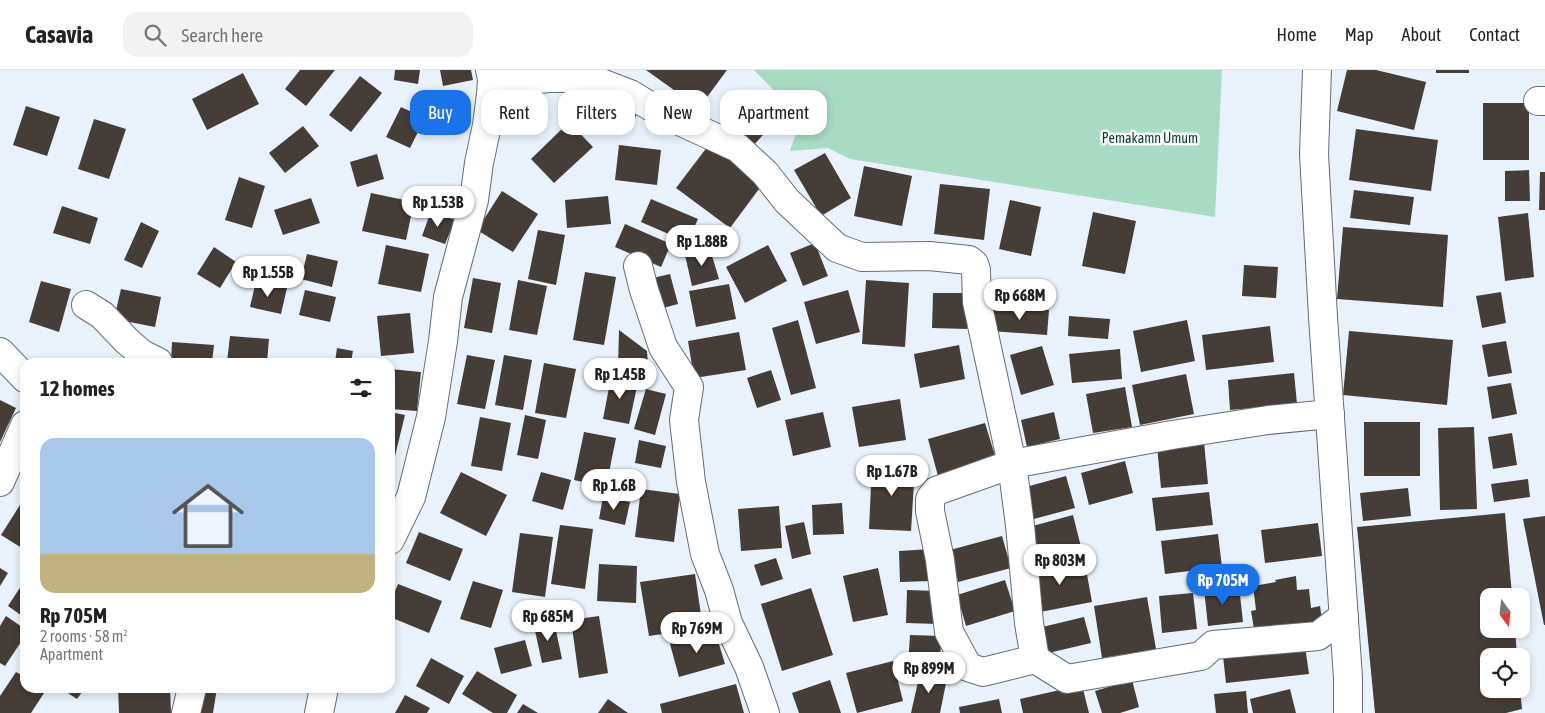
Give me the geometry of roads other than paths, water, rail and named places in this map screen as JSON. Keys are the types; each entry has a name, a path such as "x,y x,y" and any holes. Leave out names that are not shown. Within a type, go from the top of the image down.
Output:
{"street":[{"path":"1317,70 1314,154 1323,317 1348,678 1348,713"},
{"path":"395,530 411,497 431,417 448,297 474,200 487,124 491,74 519,81 549,78 596,80 630,94 660,112 738,148 765,173 787,200 837,248 862,257 929,256 969,260 974,264 976,270 977,302 1012,464 1020,525 1028,624 1035,659"},
{"path":"638,266 663,347 689,387 684,420 691,482 705,554 719,590 728,623 749,667 766,713"},
{"path":"86,305 102,315 127,341 142,354 150,358"},
{"path":"0,352 20,373"},
{"path":"1330,414 1268,420 1182,433 1012,464 936,491 930,499 930,511 940,560 949,632 968,667 984,672 1035,659 1067,679 1201,656 1213,646 1318,636 1344,616"},
{"path":"0,482 20,436"},
{"path":"186,713 191,693"},
{"path":"319,713 323,693"}],"park label":[{"name":"Pemakamn Umum","path":"1150,138"}]}
